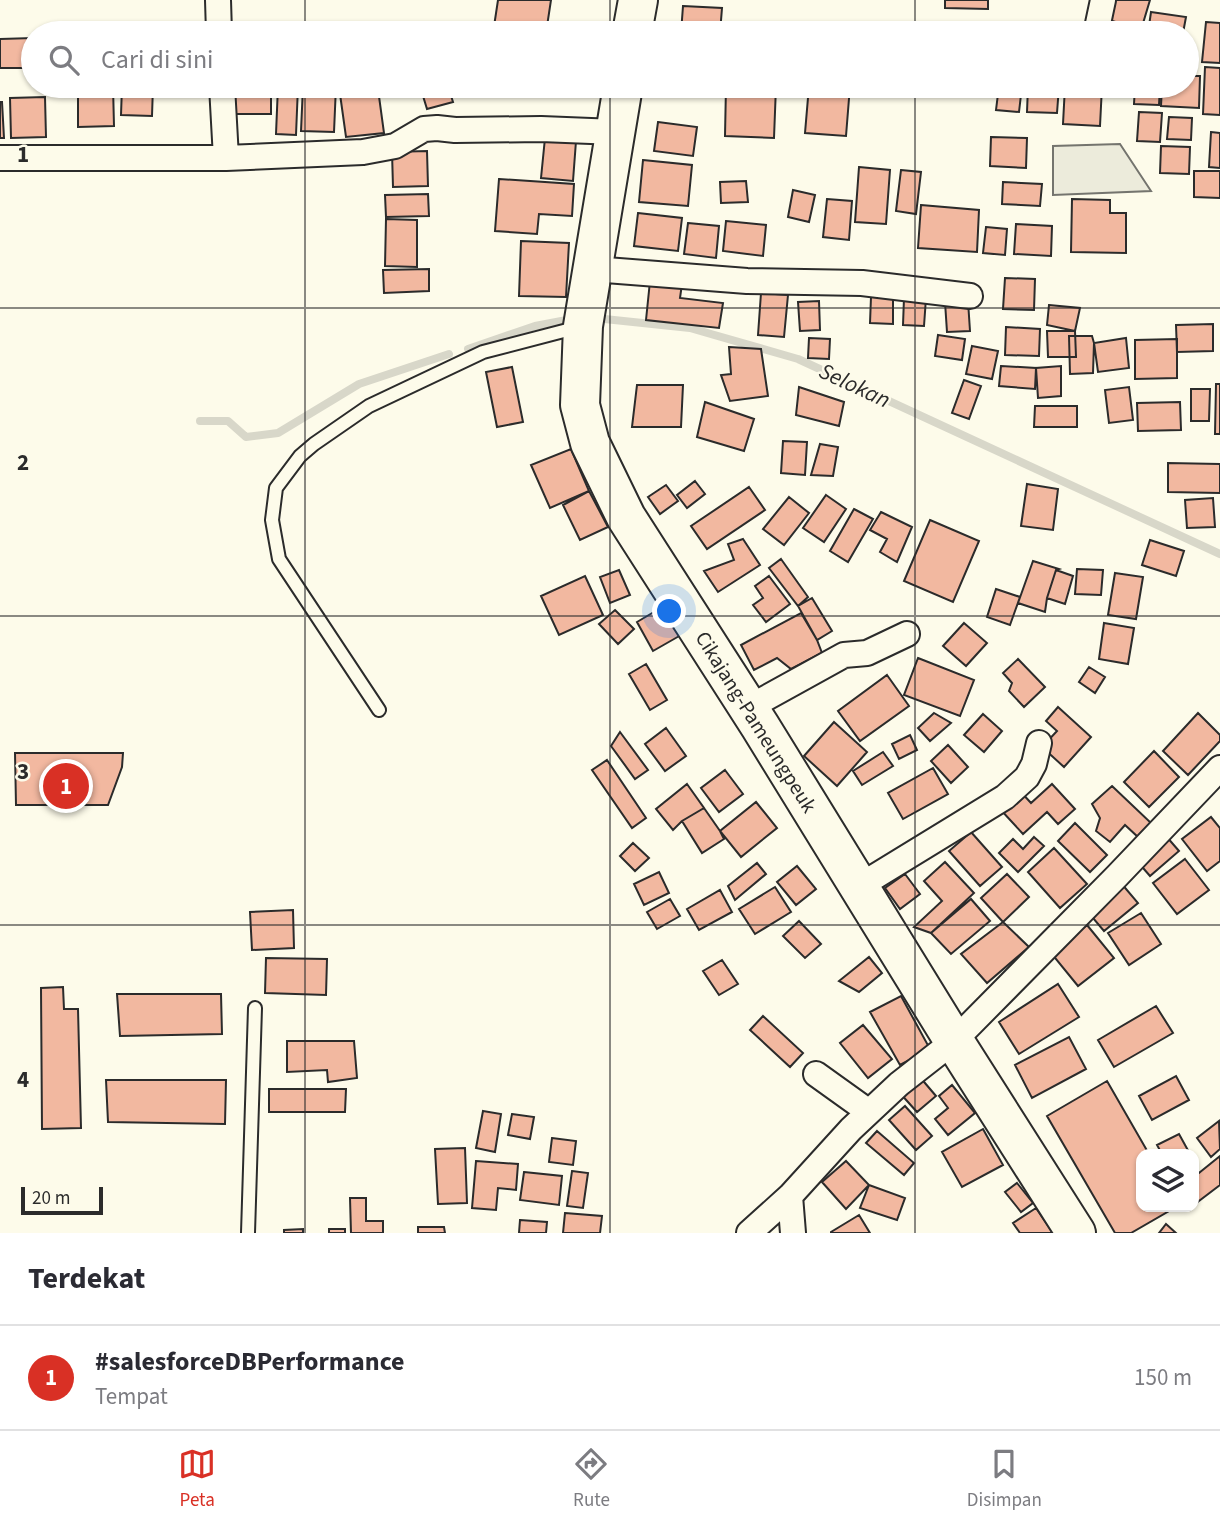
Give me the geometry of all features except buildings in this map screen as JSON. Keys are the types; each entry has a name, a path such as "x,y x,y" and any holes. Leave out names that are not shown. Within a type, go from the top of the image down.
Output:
{"main road":[{"path":"634,21 638,0"},
{"name":"Cikajang-Pameungpeuk","path":"621,98 584,318 580,405 590,443 626,517 1076,1233"}],"street":[{"path":"218,0 219,21"},
{"path":"1099,21 1103,0"},
{"path":"223,98 226,158"},
{"path":"0,158 226,158 363,152 395,146 424,129 437,128 616,132"},
{"path":"593,269 747,281 862,283 970,296"},
{"path":"748,708 844,655 867,653 907,634"},
{"path":"858,887 1005,797 1027,777 1034,764 1039,743"},
{"path":"749,1233 790,1196 869,1112 899,1084 954,1041 1220,768"},
{"path":"816,1074 869,1112"},
{"path":"790,1196 793,1233"}],"lane":[{"path":"379,710 279,559 272,520 276,488 300,456 369,406 483,352 584,318"},
{"path":"248,1233 255,1009"}],"shaded area":[{"path":"1120,144 1151,191 1053,195 1053,146"}],"waterway":[{"name":"Selokan","path":"595,318 690,328 798,359 1220,554"},
{"name":"Selokan","path":"468,349 535,326 572,319"},
{"name":"Selokan","path":"200,421 228,421 246,437 278,433 359,384 449,354"}],"place":[{"name":"#salesforceDBPerformance","path":"66,786"}]}
